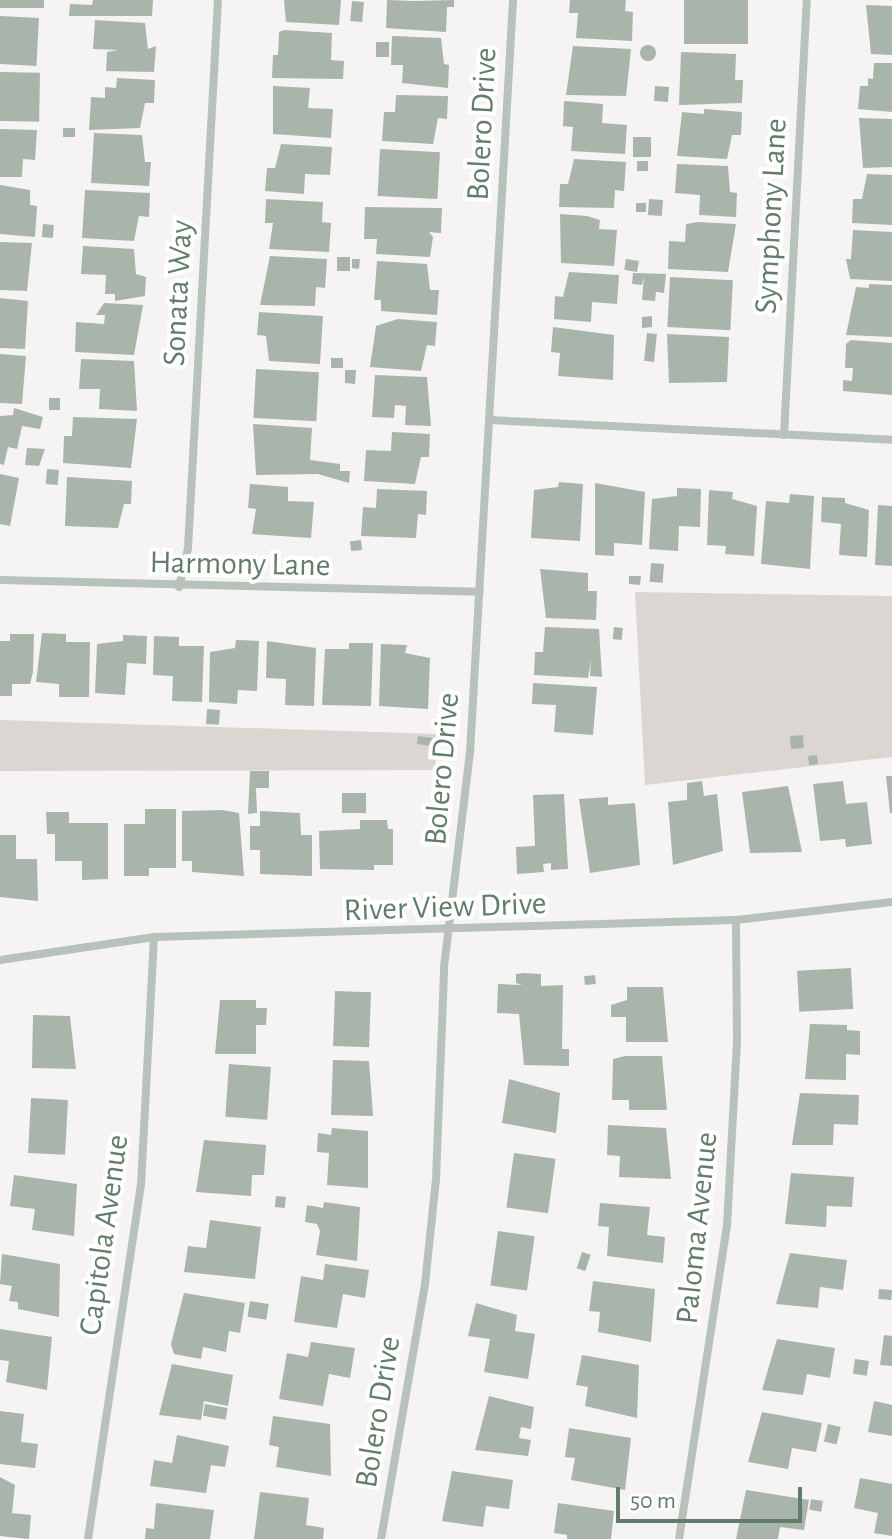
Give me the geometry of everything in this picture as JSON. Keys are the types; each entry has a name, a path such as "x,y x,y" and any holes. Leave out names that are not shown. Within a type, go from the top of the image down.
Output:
{"street":[{"name":"Sonata Way","path":"179,587 188,548 218,0"},
{"name":"Bolero Drive","path":"381,1539 428,1254 449,932 470,753 513,0"},
{"name":"Symphony Lane","path":"784,435 807,0"},
{"path":"490,420 892,440"},
{"name":"Harmony Lane","path":"0,580 179,587 480,592"},
{"name":"River View Drive","path":"0,960 154,937 449,932 736,920 892,902"},
{"name":"Paloma Avenue","path":"679,1539 727,1226 737,1041 736,920"},
{"name":"Capitola Avenue","path":"88,1539 141,1185 154,937"}],"shaded area":[{"path":"635,592 892,596 892,757 645,785"},
{"path":"0,720 438,734 435,770 0,771"}],"building":[{"path":"0,0 44,0 44,8 0,8"},
{"path":"93,0 153,0 152,16 69,16 70,4 92,5"},
{"path":"284,0 341,0 339,25 286,22"},
{"path":"387,0 454,0 454,7 447,7 446,32 386,28"},
{"path":"570,0 626,0 625,11 633,12 632,41 576,38 578,13 569,13"},
{"path":"684,0 748,0 748,44 684,44"},
{"path":"352,1 364,2 362,22 350,21"},
{"path":"866,5 892,6 892,55 871,54"},
{"path":"0,16 39,18 36,66 0,64"},
{"path":"95,20 145,23 148,49 156,46 154,72 106,71 107,52 118,50 93,49"},
{"path":"279,32 332,33 331,60 344,61 343,79 272,78 273,55 278,55"},
{"path":"392,36 441,38 444,64 449,65 448,88 402,83 403,65 391,65"},
{"path":"376,42 389,42 389,57 376,57"},
{"path":"648,45 654,47 654,59 648,61 642,59 640,53 642,47"},
{"path":"573,46 631,49 626,96 566,95"},
{"path":"681,52 736,54 735,80 743,80 742,103 679,105"},
{"path":"874,63 892,63 892,112 858,109 860,86 868,86 868,78 873,79"},
{"path":"0,72 40,73 39,122 0,121"},
{"path":"117,78 155,80 154,103 145,103 140,128 89,130 91,97 105,98 105,87 116,88"},
{"path":"273,86 310,88 308,108 333,109 331,138 273,134"},
{"path":"655,86 669,87 668,102 654,101"},
{"path":"396,95 448,96 447,119 438,118 433,144 382,141 384,112 395,112"},
{"path":"564,101 603,104 602,123 627,125 625,154 571,151 573,127 563,126"},
{"path":"704,109 742,112 741,135 732,135 727,159 677,156 682,112 704,114"},
{"path":"859,118 892,119 892,167 863,168"},
{"path":"63,128 75,128 75,137 63,137"},
{"path":"0,129 37,130 35,160 23,159 22,177 0,177"},
{"path":"94,133 142,135 145,162 151,162 149,186 91,183"},
{"path":"633,137 651,137 651,157 633,157"},
{"path":"281,144 332,147 330,175 305,174 304,194 265,191 267,168 275,168"},
{"path":"380,149 440,152 437,199 378,196"},
{"path":"574,159 626,162 624,191 615,190 614,208 559,207 560,184 568,184"},
{"path":"637,161 648,161 648,171 637,171"},
{"path":"677,164 728,166 730,192 737,193 736,217 699,215 700,195 675,193"},
{"path":"867,174 892,175 892,225 852,223 853,199 862,199"},
{"path":"0,185 30,190 30,205 37,206 35,237 0,234"},
{"path":"85,190 150,193 149,217 139,216 134,241 82,238"},
{"path":"266,199 323,202 322,222 331,223 329,252 269,249 273,223 265,223"},
{"path":"649,199 663,200 662,216 648,215"},
{"path":"636,203 646,203 646,212 636,212"},
{"path":"365,207 442,208 441,233 429,232 433,237 430,257 376,254 377,239 364,239"},
{"path":"560,214 587,216 600,220 599,229 617,230 614,266 561,263"},
{"path":"43,224 54,225 53,238 42,237"},
{"path":"686,224 736,224 728,272 668,269 669,241 685,242"},
{"path":"853,230 892,232 892,281 850,279 846,259 851,259"},
{"path":"0,242 32,243 27,291 0,290"},
{"path":"83,246 134,249 136,274 146,277 145,296 115,301 115,294 105,294 106,275 81,274"},
{"path":"270,256 327,259 325,288 316,287 315,306 260,305"},
{"path":"337,257 350,257 350,271 337,271"},
{"path":"352,259 360,259 359,269 352,268"},
{"path":"626,259 639,261 637,272 624,270"},
{"path":"377,261 427,264 430,290 439,290 437,315 381,311 381,300 374,300"},
{"path":"569,272 619,275 617,304 592,302 591,322 554,319 555,296 563,297"},
{"path":"633,273 666,274 664,293 656,292 655,301 642,300 644,276 642,285 632,284"},
{"path":"670,277 733,280 730,330 667,327"},
{"path":"869,284 892,285 892,337 846,335 856,287 869,288"},
{"path":"0,298 28,301 25,349 0,348"},
{"path":"104,303 143,305 134,355 75,352 76,322 104,324 105,315 96,315"},
{"path":"259,312 323,316 320,364 269,361 266,336 257,335"},
{"path":"652,316 652,327 642,328 642,317"},
{"path":"398,319 437,322 435,346 427,345 421,371 370,367 376,326"},
{"path":"553,327 614,335 613,380 558,376 560,353 551,352"},
{"path":"647,333 657,334 654,362 644,361"},
{"path":"667,334 729,337 727,382 669,383"},
{"path":"851,340 892,343 892,395 843,391 843,380 852,381 853,368 845,368 846,344"},
{"path":"0,354 26,356 22,404 0,403"},
{"path":"331,358 343,358 343,368 331,368"},
{"path":"81,359 134,361 137,411 99,409 100,389 79,389"},
{"path":"256,369 319,372 316,421 253,418"},
{"path":"345,370 356,370 355,384 345,383"},
{"path":"375,375 427,377 431,426 405,425 406,406 395,405 394,418 372,417"},
{"path":"49,398 60,398 60,410 49,410"},
{"path":"14,408 43,417 40,429 22,426 17,449 8,447 4,465 0,464 0,416 13,415"},
{"path":"73,417 137,419 131,468 63,463 64,436 72,436"},
{"path":"253,424 312,428 310,460 340,464 340,471 350,471 349,483 318,474 256,475"},
{"path":"392,432 430,434 429,457 421,457 415,484 364,481 366,450 391,451"},
{"path":"27,448 45,449 39,466 25,465"},
{"path":"47,469 59,470 58,485 46,484"},
{"path":"0,474 19,478 10,526 0,524"},
{"path":"67,477 132,481 131,504 124,504 118,528 65,526"},
{"path":"559,482 583,484 580,541 531,538 534,490 558,487"},
{"path":"595,483 645,492 642,545 614,543 614,556 595,555"},
{"path":"250,484 288,487 288,501 314,502 311,538 252,534 256,509 248,508"},
{"path":"677,488 701,489 700,527 679,526 678,551 649,549 652,499 677,496"},
{"path":"377,489 427,491 426,515 418,514 416,538 361,536 363,507 376,508"},
{"path":"709,490 733,492 732,499 757,506 754,556 725,554 726,546 707,545"},
{"path":"790,494 814,496 810,569 761,564 766,501 789,503"},
{"path":"822,497 845,498 845,503 869,510 867,557 839,555 841,524 821,522"},
{"path":"878,505 892,506 892,566 875,565"},
{"path":"361,540 362,550 351,551 350,541"},
{"path":"651,563 664,564 663,583 650,582"},
{"path":"540,569 588,573 588,591 597,591 596,620 546,618"},
{"path":"629,576 641,576 640,585 629,584"},
{"path":"545,627 599,629 602,677 590,676 591,660 588,678 534,675 535,652 543,652"},
{"path":"614,627 623,628 622,640 613,639"},
{"path":"42,633 66,634 66,642 90,642 89,697 59,697 59,684 36,682"},
{"path":"10,634 34,634 33,672 30,684 12,684 12,696 0,696 0,641 10,641"},
{"path":"123,635 147,636 146,664 127,663 125,695 95,693 97,644 123,641"},
{"path":"154,636 179,637 179,646 204,646 202,702 172,701 173,676 153,675"},
{"path":"236,640 259,641 257,691 238,690 237,704 209,702 210,652 235,648"},
{"path":"267,641 316,648 314,706 285,705 286,679 266,678"},
{"path":"349,643 373,643 371,706 322,705 325,649 349,649"},
{"path":"381,644 407,645 405,653 430,658 428,709 379,706"},
{"path":"533,683 597,687 593,735 554,732 556,705 532,704"},
{"path":"207,709 220,710 219,725 206,724"},
{"path":"803,735 804,748 791,749 790,736"},
{"path":"418,736 433,738 432,746 417,744"},
{"path":"817,755 818,764 809,765 808,756"},
{"path":"250,771 269,771 269,788 256,788 257,813 248,814"},
{"path":"886,776 892,776 892,813 890,813"},
{"path":"702,781 704,796 717,794 723,851 673,865 668,802 687,800 687,783"},
{"path":"843,781 846,804 867,802 872,844 846,847 845,839 820,841 813,784"},
{"path":"788,786 802,852 750,853 742,792"},
{"path":"342,793 366,793 366,813 342,813"},
{"path":"564,794 568,869 551,870 551,863 543,864 544,872 517,874 516,847 535,846 533,795"},
{"path":"608,797 608,805 635,803 640,865 590,873 579,799"},
{"path":"145,809 176,809 176,868 149,868 149,876 124,876 124,824 145,824"},
{"path":"222,810 239,813 244,876 192,872 192,861 182,861 182,811"},
{"path":"260,811 300,813 301,835 312,835 312,876 260,874 260,850 250,850 250,826 260,826"},
{"path":"46,812 69,812 69,823 108,823 108,879 82,880 82,861 55,861 55,834 47,834"},
{"path":"360,820 387,820 388,829 393,829 393,865 374,865 374,870 320,869 319,831 360,829"},
{"path":"0,835 16,835 16,859 37,859 38,901 0,897"},
{"path":"851,968 853,1009 799,1012 797,971"},
{"path":"516,974 541,974 541,986 563,985 562,1049 569,1049 569,1066 524,1065 519,1014 497,1013 498,984 522,985 516,983"},
{"path":"595,975 596,984 585,985 584,976"},
{"path":"627,987 663,987 668,1042 626,1042 626,1017 611,1017 611,1005 627,1000"},
{"path":"335,991 371,992 369,1047 333,1046"},
{"path":"220,1000 256,1000 256,1008 267,1008 266,1025 256,1025 256,1054 215,1054"},
{"path":"33,1015 70,1016 76,1069 32,1068"},
{"path":"810,1024 847,1025 847,1030 860,1031 860,1055 846,1054 846,1080 805,1079"},
{"path":"662,1056 667,1110 629,1110 629,1100 612,1100 613,1059"},
{"path":"333,1060 369,1061 373,1116 331,1115"},
{"path":"229,1064 271,1067 267,1120 225,1117"},
{"path":"509,1079 560,1093 556,1133 502,1123"},
{"path":"800,1093 859,1095 858,1125 834,1124 833,1145 792,1145"},
{"path":"31,1098 68,1100 65,1155 28,1153"},
{"path":"608,1125 666,1128 671,1179 619,1177 620,1156 607,1155"},
{"path":"332,1128 368,1131 368,1188 327,1185 329,1153 317,1152 318,1133 331,1135"},
{"path":"204,1140 266,1145 264,1175 252,1175 251,1196 196,1192"},
{"path":"514,1153 556,1159 548,1213 506,1207"},
{"path":"791,1173 854,1177 852,1207 827,1206 826,1227 785,1224"},
{"path":"14,1175 77,1184 74,1236 32,1230 35,1209 10,1206"},
{"path":"276,1196 286,1197 285,1208 275,1207"},
{"path":"324,1202 360,1207 357,1261 316,1255 320,1231 317,1224 305,1222 307,1205 323,1208"},
{"path":"600,1203 650,1207 647,1235 665,1237 663,1263 607,1256 609,1227 598,1226"},
{"path":"210,1220 261,1227 255,1279 184,1272 188,1246 206,1248"},
{"path":"498,1231 535,1236 527,1291 490,1285"},
{"path":"582,1252 591,1255 585,1271 577,1268"},
{"path":"790,1253 847,1260 843,1290 820,1287 818,1308 776,1304"},
{"path":"2,1254 60,1264 59,1317 18,1309 18,1302 9,1301 12,1286 0,1284"},
{"path":"325,1264 369,1270 365,1298 343,1294 337,1328 294,1322 301,1276 323,1280"},
{"path":"593,1281 655,1289 651,1342 598,1332 600,1312 589,1311"},
{"path":"879,1289 892,1290 891,1300 878,1299"},
{"path":"184,1293 245,1303 240,1333 229,1331 226,1352 203,1347 201,1359 174,1354 171,1344"},
{"path":"250,1301 269,1304 266,1320 247,1317"},
{"path":"476,1303 517,1315 515,1331 535,1334 528,1379 484,1372 490,1339 468,1336"},
{"path":"0,1329 52,1337 47,1390 6,1382 9,1361 0,1360"},
{"path":"884,1335 892,1336 892,1366 880,1365"},
{"path":"777,1339 835,1348 830,1378 807,1374 803,1395 762,1390"},
{"path":"311,1342 355,1348 350,1378 329,1374 323,1406 279,1399 287,1353 308,1357"},
{"path":"582,1355 639,1365 637,1418 585,1406 588,1387 576,1385"},
{"path":"855,1359 869,1361 867,1376 853,1374"},
{"path":"172,1364 233,1375 228,1406 204,1401 201,1420 159,1415"},
{"path":"489,1396 534,1407 531,1429 521,1427 519,1438 531,1440 528,1456 475,1450"},
{"path":"874,1401 892,1405 892,1436 868,1432"},
{"path":"205,1404 228,1408 226,1420 203,1416"},
{"path":"0,1411 24,1414 21,1442 38,1444 35,1468 0,1464"},
{"path":"762,1412 822,1423 816,1452 792,1448 788,1469 748,1462"},
{"path":"273,1416 330,1424 331,1476 276,1467 279,1447 269,1445"},
{"path":"828,1424 841,1427 837,1444 824,1442"},
{"path":"569,1428 631,1438 625,1490 571,1480 575,1458 565,1457"},
{"path":"177,1435 229,1446 225,1467 211,1465 206,1493 150,1486 154,1460 172,1463"},
{"path":"452,1471 513,1480 509,1509 486,1506 483,1527 442,1521"},
{"path":"0,1477 15,1485 12,1513 31,1515 29,1539 0,1536"},
{"path":"860,1478 892,1484 892,1536 874,1533 878,1513 854,1508"},
{"path":"746,1490 809,1500 804,1530 780,1527 778,1539 736,1539"},
{"path":"260,1492 309,1498 306,1525 324,1528 323,1539 254,1539"},
{"path":"811,1499 823,1501 821,1512 809,1510"},
{"path":"156,1503 214,1510 210,1539 145,1539 146,1528 154,1529"},
{"path":"558,1503 614,1511 611,1539 567,1539 567,1535 554,1533"}]}
